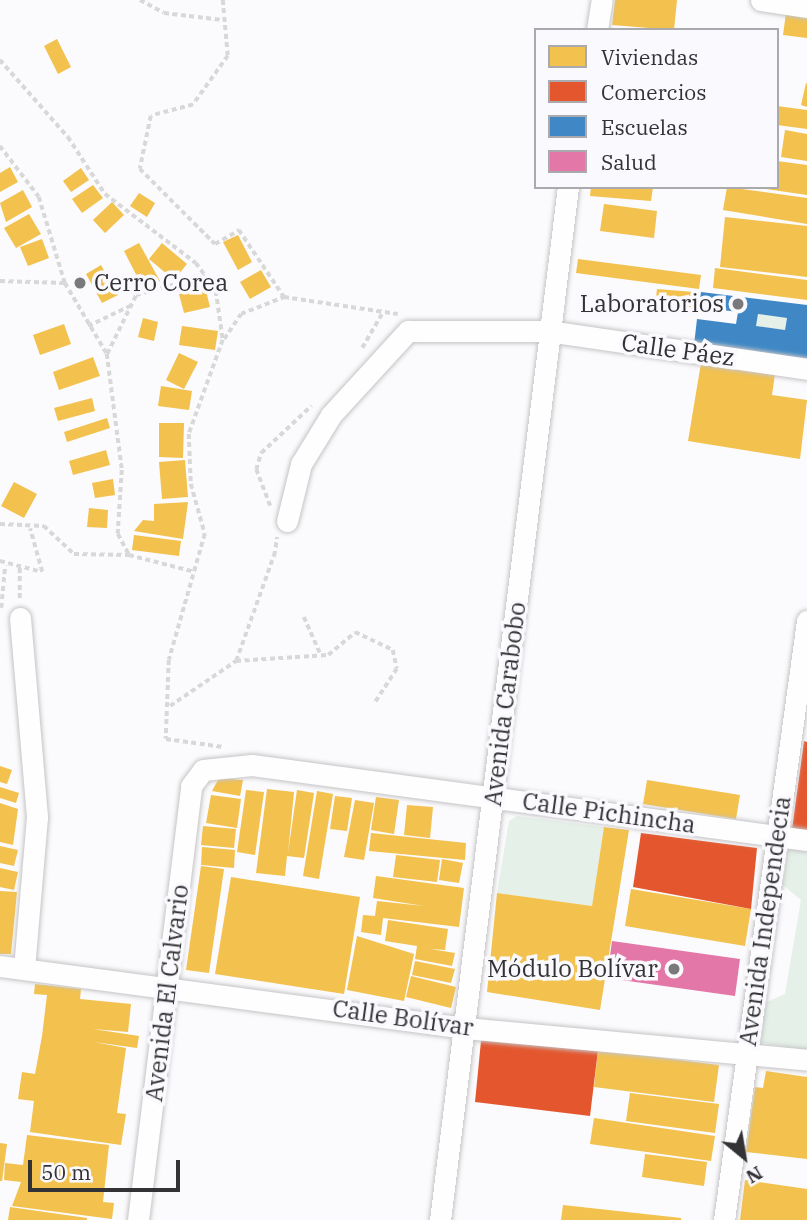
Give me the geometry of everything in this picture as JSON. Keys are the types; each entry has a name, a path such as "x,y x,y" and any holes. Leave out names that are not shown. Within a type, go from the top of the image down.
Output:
{"street":[{"path":"597,28 602,0"},
{"path":"761,0 807,7"},
{"name":"Avenida Carabobo","path":"440,1220 495,797 548,331 568,189"},
{"name":"Calle Páez","path":"287,521 301,464 331,415 408,331 548,331 807,369"},
{"path":"10,615 37,817 24,968"},
{"name":"Avenida Independecia","path":"724,1220 807,621"},
{"name":"Calle Pichincha","path":"203,771 252,765 807,840"},
{"name":"Avenida El Calvario","path":"138,1220 169,986 191,786 203,771"},
{"name":"Calle Bolívar","path":"0,966 169,986 465,1028 746,1051 807,1060"}],"path":[{"path":"140,0 164,13 223,20"},
{"path":"223,0 228,56 193,105 151,116 139,170 215,244 239,230 284,297"},
{"path":"0,60 68,137 105,194 205,276 216,291 223,340"},
{"path":"0,146 39,197 65,283 107,354 122,470 118,534 129,555"},
{"path":"107,354 136,295 205,276"},
{"path":"0,281 65,283"},
{"path":"230,748 166,739 170,706 169,660 205,534 191,484 189,434 223,340 241,314 284,297 413,314"},
{"path":"88,326 130,306"},
{"path":"236,661 287,521"},
{"path":"0,524 30,528 44,526 74,554 129,555 195,572"},
{"path":"0,561 5,565 42,572 30,528"},
{"path":"5,565 10,615"},
{"path":"10,615 20,568"},
{"path":"304,617 320,654"},
{"path":"170,706 236,661 320,654 355,632 393,650 397,669 375,703"}],"shaded area":[{"path":"758,314 787,318 785,330 756,326"},
{"path":"517,816 604,827 592,906 497,893 509,821"},
{"path":"780,848 807,851 807,1051 753,1041 758,1006 785,994 801,900 776,879"}],"building: Viviendas":[{"path":"615,0 677,0 674,28 612,25"},
{"path":"786,13 807,17 807,38 783,35"},
{"path":"57,39 71,67 58,74 44,46"},
{"path":"807,84 807,107 801,105"},
{"path":"779,106 807,110 807,129 779,125"},
{"path":"785,130 807,134 807,161 781,157"},
{"path":"779,161 807,165 807,195 766,189 779,189"},
{"path":"10,167 18,182 0,192 0,173"},
{"path":"81,168 89,180 71,192 63,181"},
{"path":"93,185 103,198 82,213 72,199"},
{"path":"591,189 653,189 651,201 590,196"},
{"path":"727,189 807,198 807,224 723,210"},
{"path":"23,190 32,207 6,222 0,203"},
{"path":"139,193 155,203 147,217 130,206"},
{"path":"112,202 124,215 105,233 93,220"},
{"path":"604,204 657,211 654,238 600,231"},
{"path":"29,214 41,234 16,248 4,228"},
{"path":"725,217 807,226 807,277 720,267"},
{"path":"238,235 252,262 238,270 223,242"},
{"path":"42,239 49,258 28,266 20,247"},
{"path":"139,243 160,281 144,290 124,251"},
{"path":"162,243 187,264 174,280 149,259"},
{"path":"578,259 701,275 699,289 576,273"},
{"path":"101,265 118,295 102,303 86,274"},
{"path":"715,268 807,280 807,300 713,288"},
{"path":"261,270 271,287 250,299 240,282"},
{"path":"205,287 210,307 184,313 179,294"},
{"path":"657,289 694,292 693,308 655,305"},
{"path":"143,318 158,322 154,341 138,337"},
{"path":"64,324 71,344 40,355 33,335"},
{"path":"182,326 218,331 215,350 179,345"},
{"path":"179,353 198,362 184,389 166,380"},
{"path":"93,357 100,376 59,390 53,372"},
{"path":"701,363 775,374 772,395 807,400 800,459 688,441"},
{"path":"161,386 192,391 189,410 158,406"},
{"path":"92,398 95,411 58,421 54,408"},
{"path":"107,418 110,428 67,442 64,432"},
{"path":"159,423 184,423 183,458 159,457"},
{"path":"106,450 110,465 73,475 69,461"},
{"path":"185,460 188,497 162,499 159,462"},
{"path":"113,479 115,495 95,498 92,483"},
{"path":"14,482 37,494 24,518 1,506"},
{"path":"188,502 183,539 134,531 143,520 154,521 154,504"},
{"path":"89,508 108,510 107,528 87,527"},
{"path":"134,535 181,541 179,556 132,550"},
{"path":"0,766 12,770 7,784 0,782"},
{"path":"219,778 243,780 240,796 212,791"},
{"path":"647,780 740,795 736,819 643,804"},
{"path":"0,787 19,793 16,803 0,798"},
{"path":"267,789 294,792 288,853 297,790 314,793 304,858 287,856 285,876 256,873"},
{"path":"246,790 264,792 255,855 237,852"},
{"path":"317,791 333,794 319,879 303,876"},
{"path":"211,795 241,799 237,828 206,823"},
{"path":"335,796 352,798 347,831 330,829"},
{"path":"376,797 399,800 394,834 371,830"},
{"path":"355,800 374,803 364,860 344,857"},
{"path":"0,803 18,809 13,845 0,842"},
{"path":"407,805 433,807 430,838 404,835"},
{"path":"203,826 236,829 234,848 201,845"},
{"path":"604,827 629,830 600,1010 487,992 497,893 592,906"},
{"path":"371,833 466,843 465,860 369,851"},
{"path":"0,846 18,850 14,866 0,863"},
{"path":"202,847 235,850 234,868 201,865"},
{"path":"396,855 440,860 437,882 393,877"},
{"path":"442,859 463,863 459,883 439,880"},
{"path":"201,866 224,869 209,973 186,970"},
{"path":"0,868 18,872 14,890 0,887"},
{"path":"376,876 464,888 459,927 383,918 381,935 361,932 363,915 375,916 377,901 424,906 373,898"},
{"path":"231,877 360,897 344,994 215,974"},
{"path":"631,889 751,909 745,946 625,926"},
{"path":"0,891 17,892 11,954 0,954"},
{"path":"388,920 448,929 445,950 430,949 455,953 452,966 415,959 417,946 385,941"},
{"path":"357,936 414,954 404,1001 347,990"},
{"path":"415,961 455,969 451,983 412,975"},
{"path":"411,976 456,987 451,1008 406,997"},
{"path":"35,984 81,989 80,999 131,1004 128,1032 93,1029 139,1036 137,1048 94,1042 126,1048 117,1113 126,1114 121,1145 30,1132 34,1101 18,1099 22,1072 35,1074 42,1036 47,995 34,994"},
{"path":"598,1050 719,1065 714,1102 594,1087"},
{"path":"766,1071 807,1077 807,1159 746,1152 755,1087 763,1088"},
{"path":"630,1093 719,1104 715,1133 626,1121"},
{"path":"594,1118 715,1136 711,1161 590,1144"},
{"path":"27,1135 109,1145 103,1202 114,1203 112,1219 12,1206 21,1182 4,1180 5,1163 23,1165"},
{"path":"0,1143 7,1144 2,1181 0,1181"},
{"path":"645,1154 707,1162 704,1186 642,1177"},
{"path":"745,1180 807,1189 807,1220 740,1220"},
{"path":"563,1205 681,1218 681,1220 561,1220"},
{"path":"10,1207 87,1218 87,1220 8,1220"}],"building: Comercios":[{"path":"804,741 807,742 807,831 792,829"},
{"path":"641,833 757,848 751,909 633,887"},
{"path":"490,1037 598,1050 590,1116 475,1102 481,1041"}],"building: Escuelas":[{"path":"701,292 807,305 807,359 694,345 697,319 736,324 738,312 699,307","holes":["758,314 787,318 785,330 756,326"]}],"building: Salud":[{"name":"Módulo Bolívar","path":"612,941 740,959 735,996 607,978"}],"place":[{"name":"Cerro Corea","path":"80,283"},
{"name":"Laboratorios","path":"738,304"},
{"name":"Módulo Bolívar","path":"674,969"}]}
